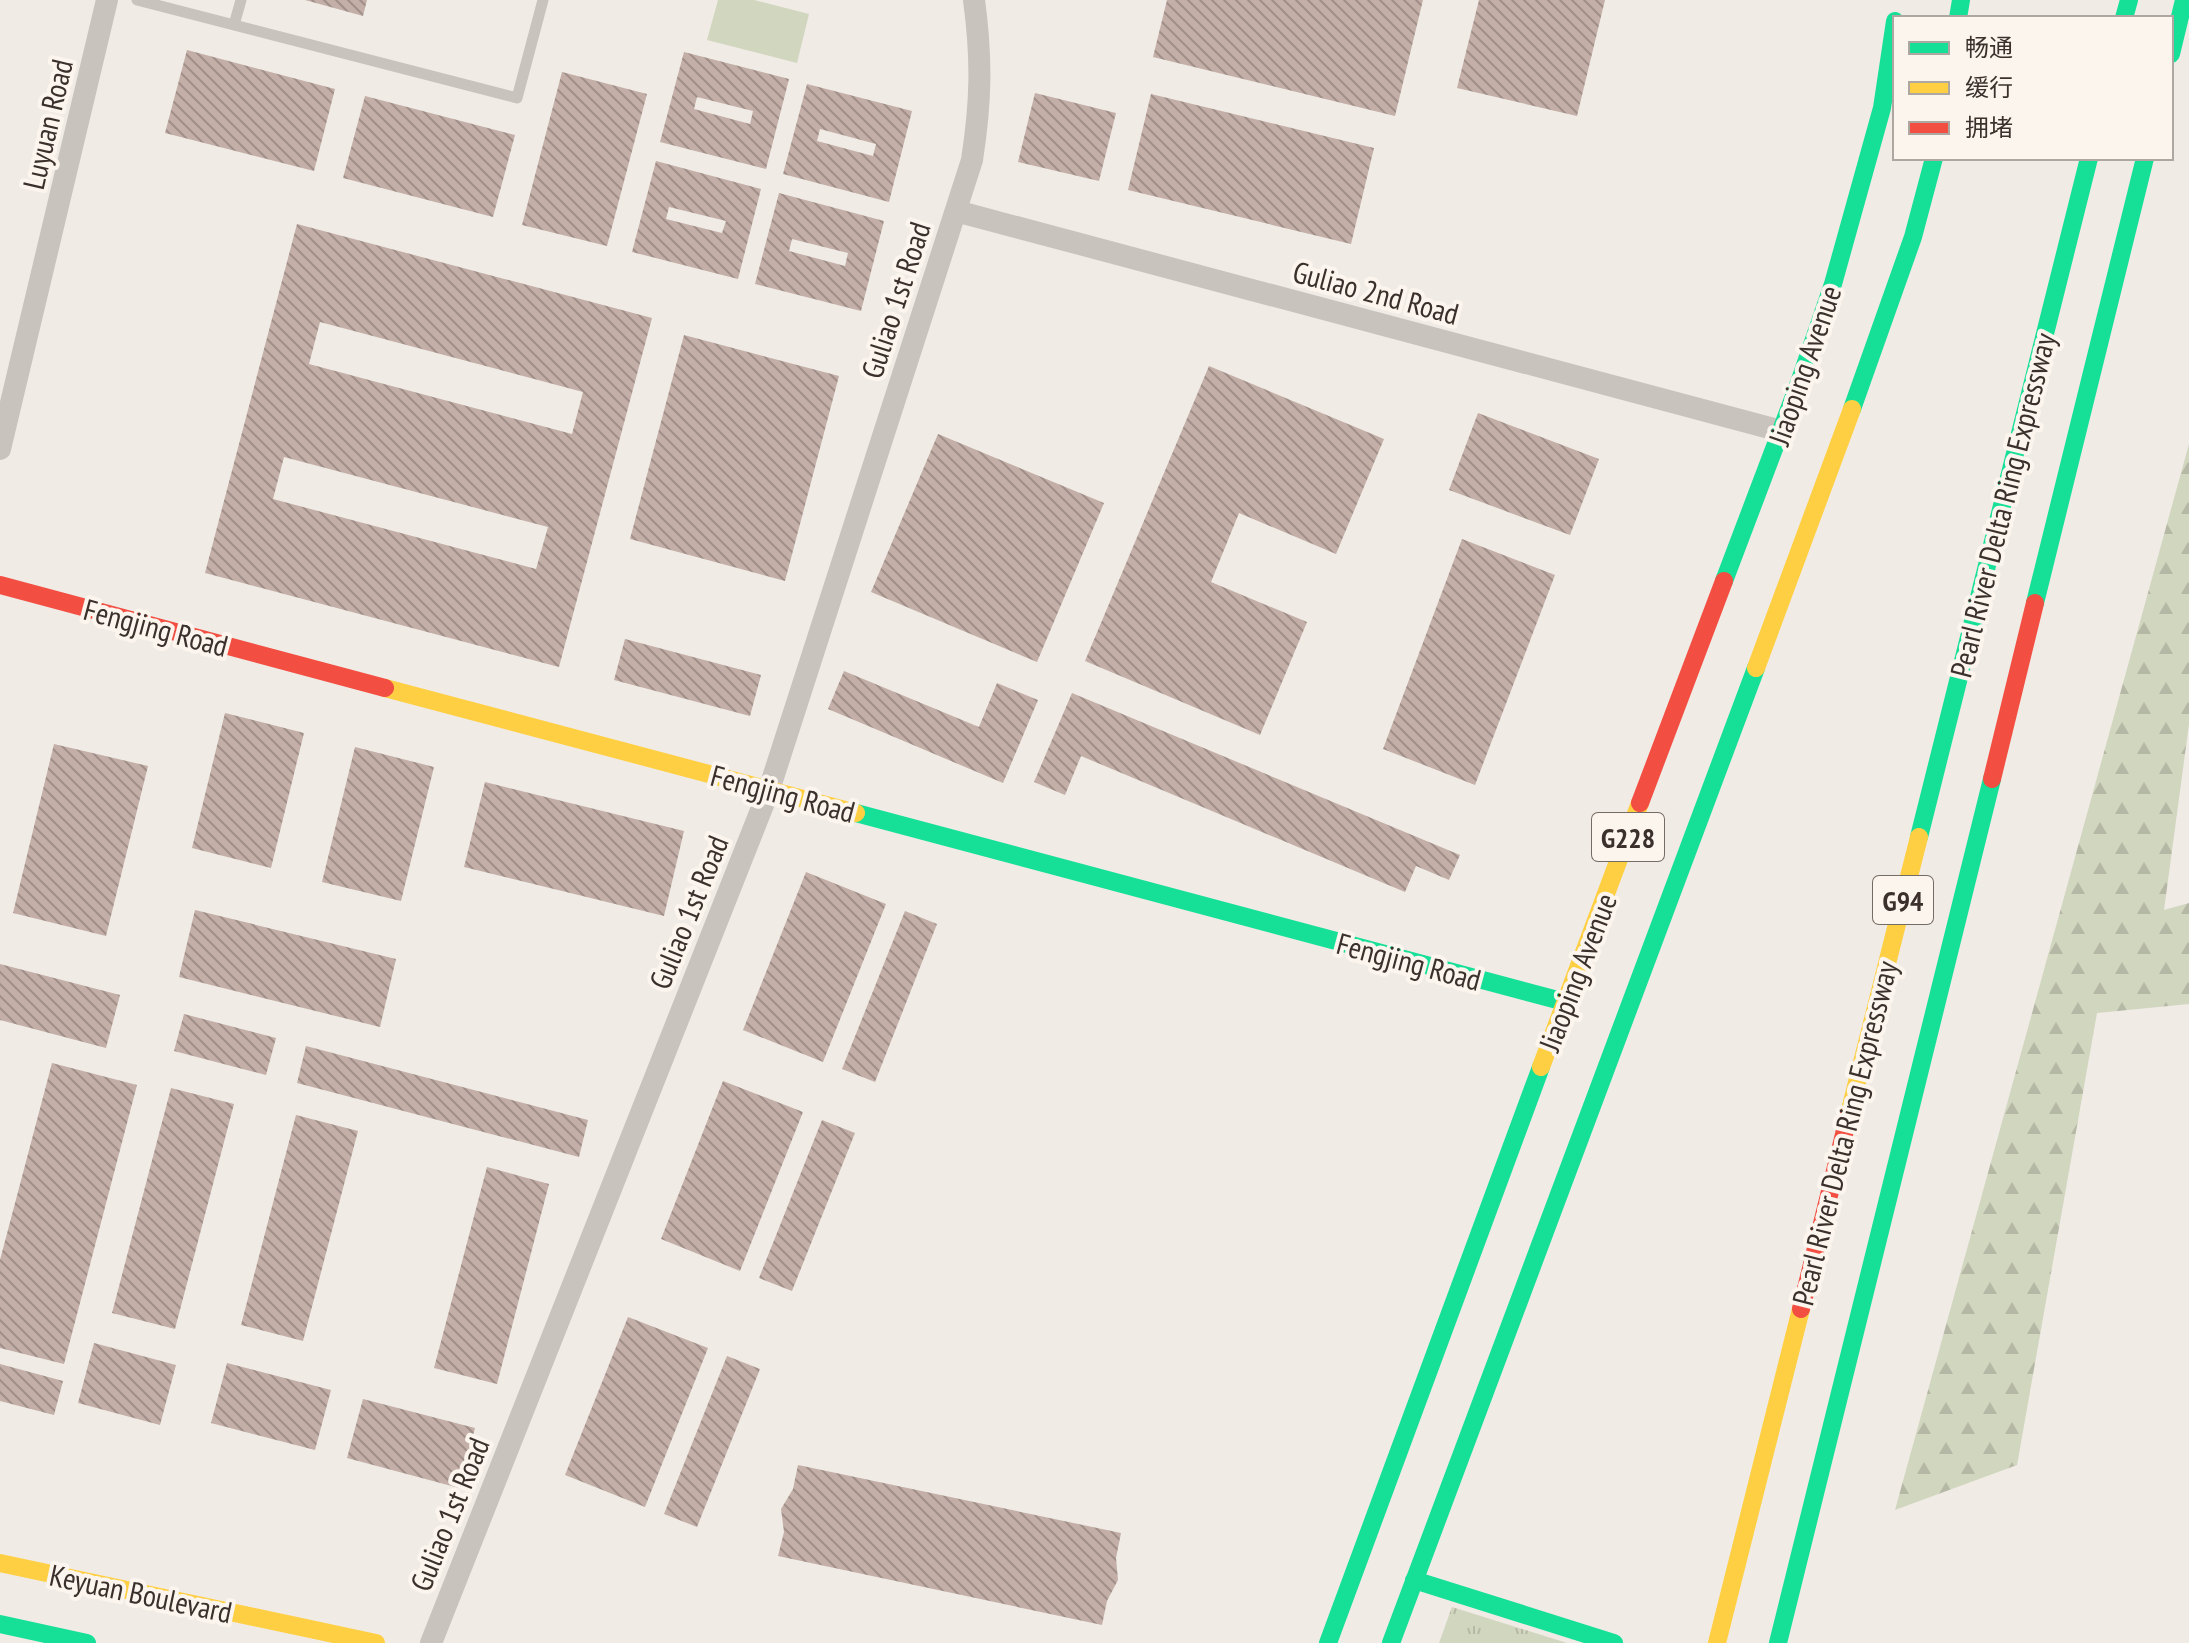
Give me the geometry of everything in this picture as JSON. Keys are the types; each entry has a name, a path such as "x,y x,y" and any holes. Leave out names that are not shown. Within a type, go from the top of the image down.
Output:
{"main road":[{"path":"2173,46 2184,0"},
{"name":"Jiaoping Avenue","path":"1328,1643 1565,1002 1781,431 1833,284 1882,108 1893,34"},
{"name":"Jiaoping Avenue","path":"1391,1643 1852,410 1913,237 1933,160"},
{"name":"Pearl River Delta Ring Expressway","path":"1717,1643 2088,160"},
{"name":"Pearl River Delta Ring Expressway","path":"1778,1643 2145,160"},
{"name":"Fengjing Road","path":"0,585 1565,1002"},
{"name":"Keyuan Boulevard","path":"0,1563 376,1643"},
{"path":"1414,1580 1614,1643"},
{"name":"Keyuan Boulevard","path":"0,1624 87,1643"}],"street":[{"name":"Luyuan Road","path":"0,449 107,0"},
{"name":"Guliao 1st Road","path":"431,1643 769,790 972,160 981,107 981,54 974,0"},
{"name":"Guliao 2nd Road","path":"956,211 1781,431"}],"lane":[{"path":"137,0 517,98 543,0"},
{"path":"234,25 241,0"}],"green space":[{"path":"718,0 754,0 809,14 797,63 707,40"},
{"path":"2189,444 2189,724 2164,910 2189,903 2189,1004 2097,1013 2017,1465 1895,1510"},
{"path":"1452,1607 1567,1643 1439,1643"}],"building":[{"path":"305,0 367,0 363,16"},
{"path":"1167,0 1423,0 1395,116 1153,57"},
{"path":"1479,0 1605,0 1577,116 1457,88"},
{"path":"187,50 335,89 314,171 165,133"},
{"path":"684,52 789,79 766,169 660,142","holes":["697,97 753,111 750,124 694,109"]},
{"path":"562,72 647,94 607,246 522,225"},
{"path":"807,84 912,111 889,202 783,174","holes":["820,129 876,144 873,156 817,141"]},
{"path":"1035,93 1116,113 1099,181 1018,162"},
{"path":"1151,94 1374,148 1351,244 1128,190"},
{"path":"365,96 515,135 493,217 343,178"},
{"path":"656,161 761,189 738,279 632,252","holes":["669,207 726,221 722,233 666,219"]},
{"path":"779,193 884,221 861,311 755,284","holes":["792,239 848,253 845,266 789,251"]},
{"path":"297,224 652,318 559,667 205,573","holes":["320,322 583,392 572,434 309,364","284,457 548,527 536,569 273,499"]},
{"path":"684,335 839,376 785,581 630,539"},
{"path":"1209,366 1384,439 1336,554 1239,513 1211,582 1307,622 1260,735 1085,661"},
{"path":"1478,413 1599,459 1570,535 1449,490"},
{"path":"938,434 1104,503 1037,662 871,592"},
{"path":"1462,539 1555,575 1475,785 1383,749"},
{"path":"625,639 761,675 750,716 614,680"},
{"path":"844,671 979,727 997,683 1038,700 1003,783 828,709"},
{"path":"1072,693 1460,855 1449,880 1416,866 1405,892 1081,756 1065,795 1034,782"},
{"path":"225,713 304,733 271,868 192,848"},
{"path":"54,744 148,766 106,936 13,913"},
{"path":"355,747 434,767 401,901 322,882"},
{"path":"485,782 684,831 664,916 464,867"},
{"path":"806,872 886,904 823,1062 743,1030"},
{"path":"195,910 396,959 380,1027 179,977"},
{"path":"905,911 937,924 875,1082 842,1069"},
{"path":"0,964 120,995 106,1048 0,1020"},
{"path":"184,1014 276,1038 266,1075 174,1051"},
{"path":"306,1046 588,1120 579,1157 297,1083"},
{"path":"52,1063 137,1085 64,1364 0,1348 0,1260"},
{"path":"723,1081 803,1112 740,1271 661,1239"},
{"path":"171,1088 234,1104 175,1329 112,1313"},
{"path":"296,1115 358,1131 303,1341 241,1325"},
{"path":"822,1120 855,1133 792,1291 759,1278"},
{"path":"487,1167 549,1184 497,1384 434,1368"},
{"path":"628,1317 708,1348 645,1507 565,1475"},
{"path":"94,1343 176,1365 160,1425 78,1403"},
{"path":"727,1356 760,1369 697,1527 664,1514"},
{"path":"227,1363 331,1390 315,1450 211,1423"},
{"path":"0,1364 63,1381 54,1415 0,1401"},
{"path":"363,1399 475,1428 459,1488 347,1458"},
{"path":"798,1465 1121,1533 1116,1558 1118,1580 1107,1601 1102,1625 778,1556 784,1532 781,1509 793,1489"}],"traffic: fast":[{"path":"1958,16 1961,0"},
{"path":"2125,16 2129,0"},
{"path":"2173,46 2184,0"},
{"path":"1724,581 1833,284 1882,108 1893,34"},
{"path":"1852,409 1913,237 1933,160"},
{"path":"1919,837 2088,160"},
{"path":"2035,603 2145,160"},
{"path":"1391,1643 1756,668"},
{"path":"1778,1643 1992,779"},
{"path":"856,813 1565,1002"},
{"path":"1328,1643 1541,1067"},
{"path":"1414,1580 1614,1643"},
{"path":"0,1624 87,1643"}],"traffic: slow":[{"path":"1756,668 1852,409"},
{"path":"385,688 856,813"},
{"path":"1541,1067 1640,803"},
{"path":"1849,1114 1919,837"},
{"path":"1717,1643 1801,1309"},
{"path":"0,1563 376,1643"}],"traffic: jam":[{"path":"1640,803 1724,581"},
{"path":"0,585 385,688"},
{"path":"1992,779 2035,603"},
{"path":"1801,1309 1849,1114"}]}
